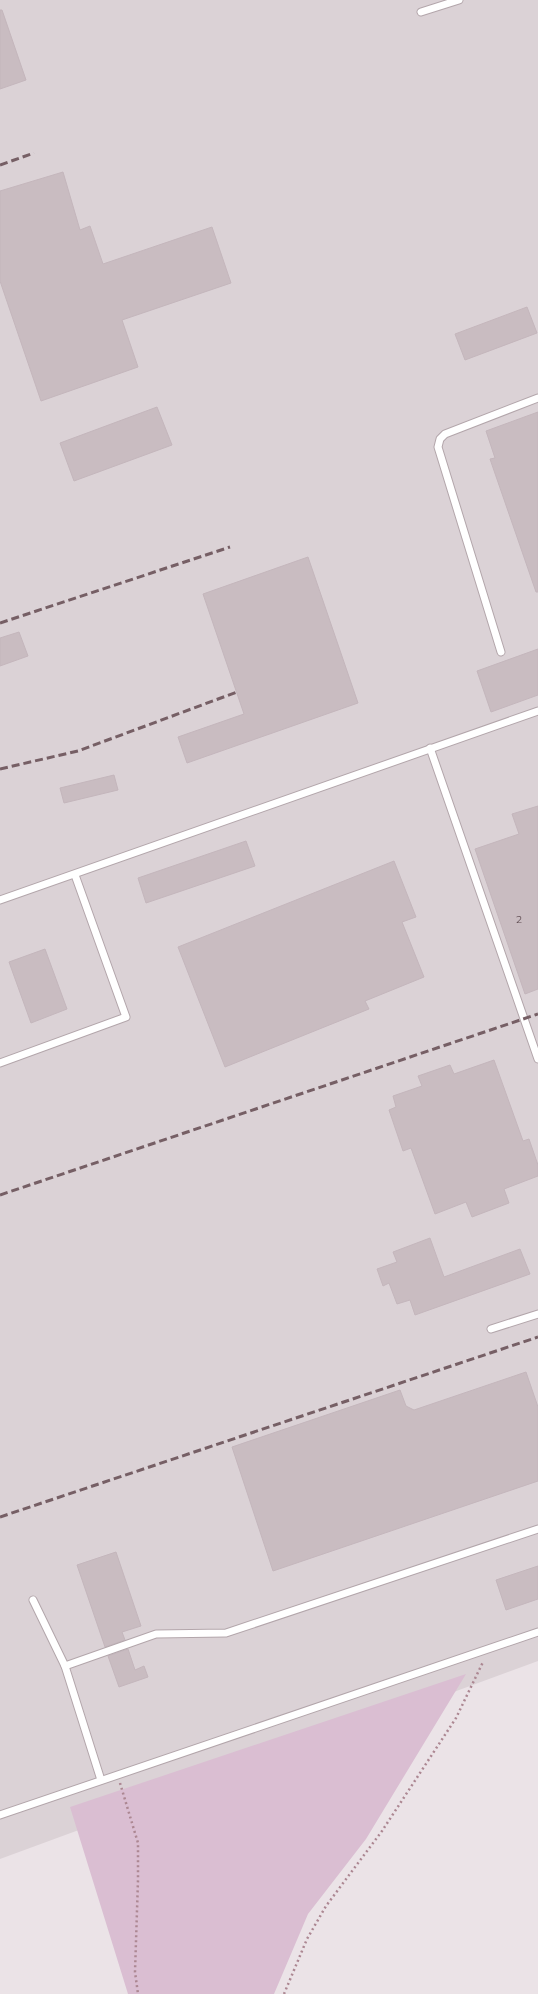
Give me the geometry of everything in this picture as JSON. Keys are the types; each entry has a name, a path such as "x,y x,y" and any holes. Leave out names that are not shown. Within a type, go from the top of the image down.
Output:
{"lane":[{"path":"420,12 459,0"},
{"path":"501,652 438,447 440,439 445,434 538,398"},
{"path":"0,900 75,875 538,711"},
{"path":"430,748 538,1059"},
{"path":"0,1063 126,1017 75,875"},
{"path":"491,1329 538,1314"},
{"path":"65,1666 156,1634 226,1632 538,1528"},
{"path":"33,1600 65,1666 101,1780"},
{"path":"0,1814 538,1632"}],"path":[{"path":"284,1994 307,1939 326,1906 382,1831 456,1718 489,1649"},
{"path":"118,1775 138,1842 135,1972 138,1994"}],"shaded area":[{"path":"0,0 538,0 538,1661 0,1859"},
{"path":"466,1674 366,1839 308,1914 274,1994 128,1994 70,1807"}],"building":[{"path":"0,10 2,10 26,80 0,89"},
{"path":"63,172 80,230 90,226 103,264 212,227 231,283 122,320 138,367 41,401 0,281 0,191"},
{"path":"527,307 537,333 465,360 455,334"},
{"path":"157,407 172,445 74,481 60,443"},
{"path":"538,412 538,592 536,592 490,459 495,458 486,431"},
{"path":"308,557 358,703 187,763 178,737 244,714 203,594"},
{"path":"19,632 28,656 0,666 0,638"},
{"path":"538,649 538,695 491,712 477,671"},
{"path":"114,775 118,790 64,803 60,788"},
{"path":"538,806 538,989 525,994 475,849 519,834 512,814"},
{"path":"246,841 255,866 146,903 138,878"},
{"path":"394,861 416,917 402,922 424,977 365,1001 369,1009 225,1067 178,947"},
{"path":"45,949 67,1009 31,1023 9,962"},
{"path":"494,1060 523,1141 529,1139 538,1165 538,1176 504,1189 509,1203 472,1217 466,1202 435,1214 411,1148 403,1151 389,1110 396,1107 393,1096 422,1086 418,1076 450,1065 454,1074"},
{"path":"430,1238 444,1277 520,1249 530,1274 415,1315 410,1300 397,1304 389,1283 383,1286 377,1269 397,1262 393,1252"},
{"path":"526,1372 538,1407 538,1481 273,1571 232,1447 400,1390 406,1406 414,1410"},
{"path":"116,1552 141,1626 122,1632 125,1640 105,1647 77,1565"},
{"path":"538,1566 538,1599 506,1610 496,1580"},
{"path":"128,1649 135,1670 144,1666 148,1677 119,1687 108,1656"}],"railway":[{"path":"0,165 34,153"},
{"path":"0,623 230,547"},
{"path":"0,769 78,751 237,692"},
{"path":"0,1195 538,1014"},
{"path":"0,1517 538,1337"}]}
